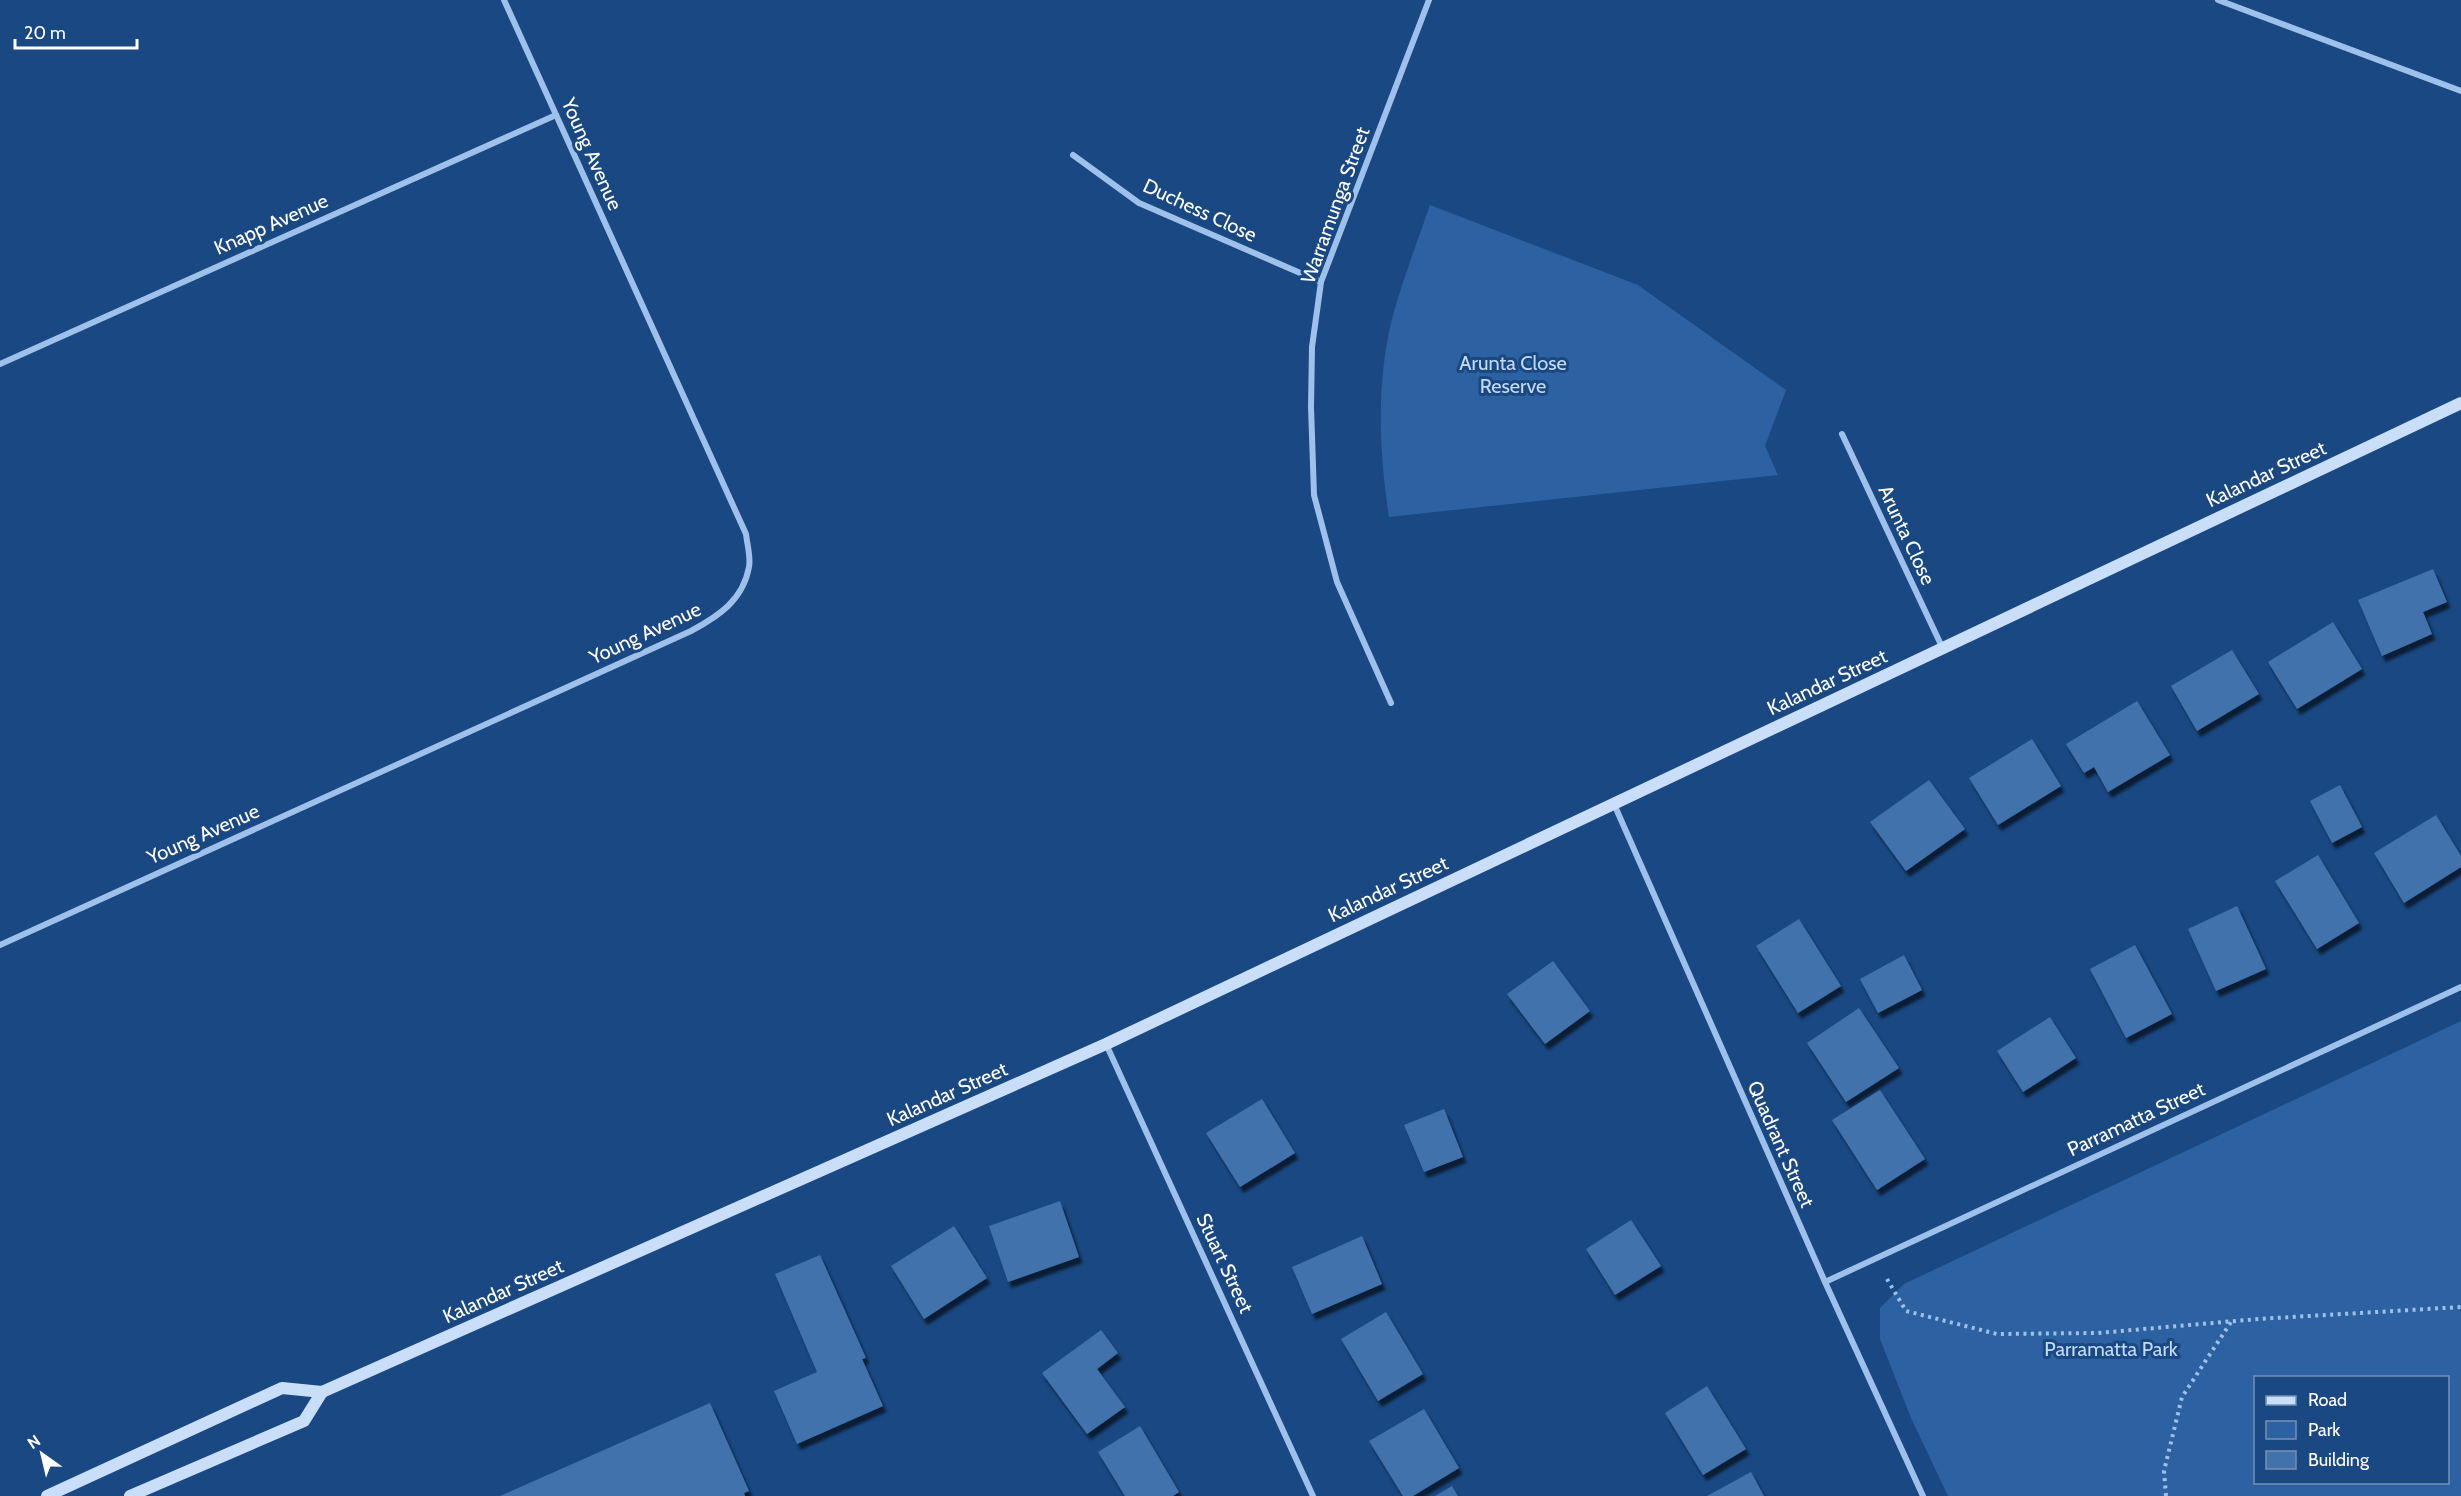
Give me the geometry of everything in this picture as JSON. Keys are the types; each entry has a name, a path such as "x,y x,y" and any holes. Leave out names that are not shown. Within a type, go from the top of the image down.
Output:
{"main road":[{"name":"Kalandar Street","path":"47,1496 282,1388 322,1392 1106,1044 2461,403"},
{"path":"130,1496 304,1421 322,1392"}],"street":[{"name":"Young Avenue","path":"0,945 691,631 718,617 740,595 750,565 746,534 504,0"},
{"name":"Warramunga Street","path":"1391,703 1337,582 1314,495 1311,407 1312,347 1321,282 1429,0"},
{"path":"2218,0 2461,91"},
{"name":"Knapp Avenue","path":"0,364 556,115"},
{"name":"Duchess Close","path":"1073,154 1139,203 1321,282"},
{"name":"Arunta Close","path":"1842,434 1943,650"},
{"name":"Quadrant Street","path":"1614,803 1825,1282 1923,1496"},
{"name":"Parramatta Street","path":"1825,1282 2461,987"},
{"name":"Stuart Street","path":"1106,1044 1313,1496"}],"path":[{"path":"1877,1257 1894,1293 1906,1311 1997,1334 2098,1333 2461,1307"},
{"path":"2166,1496 2164,1471 2182,1396 2231,1322"}],"green space":[{"name":"Arunta Close Reserve","path":"1430,205 1638,285 1786,390 1765,446 1778,475 1389,517 1381,443 1383,368 1396,305"},
{"name":"Parramatta Park","path":"2461,1021 2461,1496 1948,1496 1911,1418 1880,1339 1880,1308 1904,1284"}],"building":[{"path":"2433,569 2447,602 2423,612 2432,634 2382,656 2358,600"},
{"path":"2333,622 2362,669 2297,709 2268,662"},
{"path":"2232,650 2259,694 2197,731 2171,686"},
{"path":"2137,701 2170,755 2108,792 2094,767 2084,773 2066,744"},
{"path":"2032,739 2061,786 1998,825 1969,778"},
{"path":"1929,780 1965,829 1906,871 1870,822"},
{"path":"2340,785 2362,827 2332,843 2310,801"},
{"path":"2436,815 2461,856 2461,867 2404,903 2374,853"},
{"path":"2318,855 2359,923 2317,949 2275,881"},
{"path":"2237,906 2266,969 2216,991 2188,929"},
{"path":"1799,919 1841,986 1798,1013 1756,946"},
{"path":"2135,945 2172,1014 2126,1038 2090,969"},
{"path":"1904,955 1922,990 1878,1013 1860,979"},
{"path":"1553,961 1590,1011 1545,1044 1507,994"},
{"path":"1859,1008 1899,1068 1846,1102 1807,1043"},
{"path":"2050,1017 2076,1058 2023,1092 1997,1051"},
{"path":"1880,1090 1925,1159 1877,1190 1832,1120"},
{"path":"1262,1099 1295,1153 1240,1187 1206,1133"},
{"path":"1444,1109 1463,1157 1424,1172 1404,1125"},
{"path":"1060,1201 1079,1257 1008,1282 989,1226"},
{"path":"1631,1220 1661,1266 1615,1295 1586,1249"},
{"path":"954,1226 987,1278 924,1319 891,1266"},
{"path":"1362,1236 1382,1284 1312,1314 1292,1267"},
{"path":"820,1255 866,1358 862,1359 883,1406 797,1444 774,1391 817,1372 775,1274"},
{"path":"1386,1312 1423,1374 1378,1401 1341,1339"},
{"path":"1101,1330 1118,1353 1097,1369 1125,1407 1087,1434 1042,1373"},
{"path":"1707,1386 1746,1449 1703,1475 1665,1413"},
{"path":"710,1403 749,1491 744,1493 745,1496 500,1496"},
{"path":"1424,1409 1459,1468 1413,1496 1403,1496 1369,1441"},
{"path":"1140,1426 1179,1492 1173,1496 1125,1496 1098,1452"},
{"path":"1751,1472 1764,1496 1707,1496"},
{"path":"1452,1486 1458,1496 1435,1496"}]}
